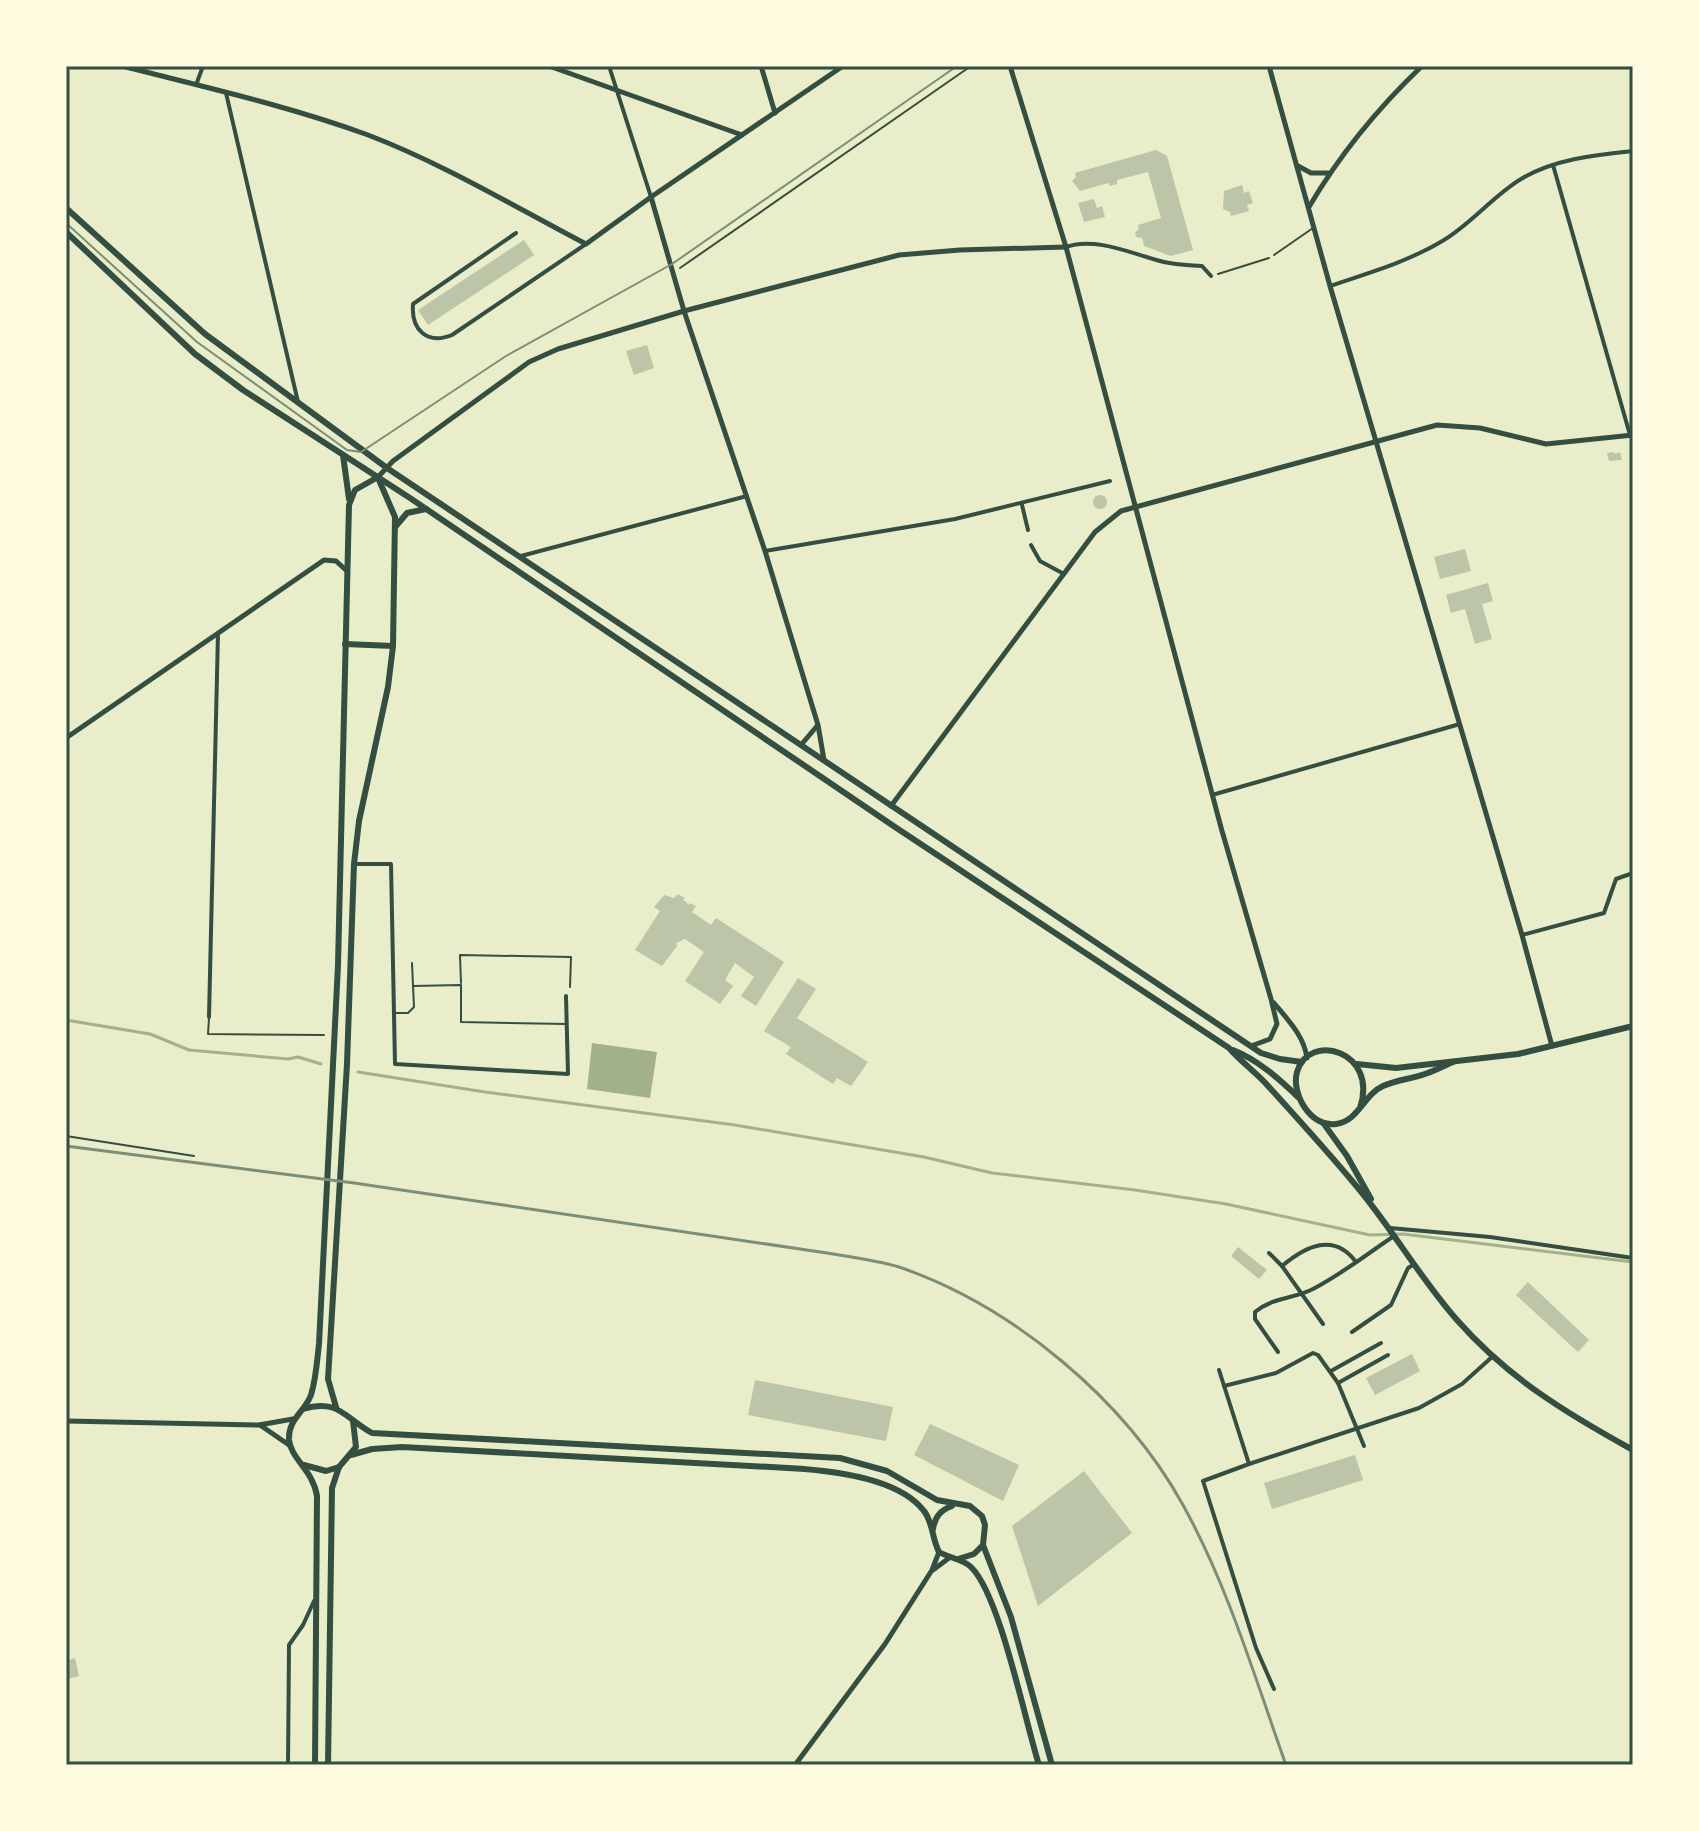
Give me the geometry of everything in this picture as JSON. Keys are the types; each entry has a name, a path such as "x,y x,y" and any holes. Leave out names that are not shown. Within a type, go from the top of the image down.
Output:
{"main road":[{"path":"66,208 205,334 387,468 1250,1046 1273,1058 1305,1060"},
{"path":"66,232 204,361 243,390 426,509 895,827 1229,1048 1257,1062 1324,1124 1347,1156 1375,1209 1411,1266 1492,1357 1553,1405 1633,1450"},
{"path":"315,1765 317,1496 313,1479 289,1445 290,1426 303,1409 315,1378 327,1205 338,979 349,505 343,455"},
{"path":"349,505 355,490 378,477"},
{"path":"336,1407 328,1379 354,864 359,821 388,687 393,646 396,526 393,508 378,477"},
{"path":"396,526 407,513 426,509"},
{"path":"345,644 393,646"},
{"path":"1298,1097 1297,1072 1305,1060 1318,1052 1345,1054 1357,1064 1396,1068 1518,1054 1633,1026"},
{"path":"1229,1048 1267,1085 1375,1209"},
{"path":"1324,1124 1350,1120 1380,1087 1453,1062"},
{"path":"1357,1064 1363,1089 1360,1108"},
{"path":"303,1409 316,1405 336,1407 372,1433 813,1455 857,1461 887,1471 937,1500 970,1506 982,1516 985,1525 983,1545 1011,1617 1052,1765"},
{"path":"328,1765 332,1488 339,1467 356,1447 353,1420"},
{"path":"351,1455 372,1449 402,1447 819,1470 875,1482 905,1496 923,1509 939,1552 969,1564 976,1572 992,1604 1039,1765"},
{"path":"727,1464 735,1461 733,1452"},
{"path":"304,1465 326,1471 339,1467"},
{"path":"932,1534 934,1519 945,1508 956,1505"},
{"path":"954,1559 974,1554 983,1545"}],"street":[{"path":"122,66 226,93 376,139 412,154 586,244"},
{"path":"196,85 203,66"},
{"path":"549,66 742,135"},
{"path":"609,66 684,311 765,551 818,725 825,761"},
{"path":"761,66 775,113"},
{"path":"516,233 413,304 412,313 423,336 442,340 452,335 843,66"},
{"path":"1010,66 1066,247 1212,795 1271,999 1277,1024 1270,1039 1250,1046"},
{"path":"1269,66 1330,286 1552,1046"},
{"path":"1309,207 1329,173 1385,103 1422,66"},
{"path":"226,93 299,404"},
{"path":"1330,286 1445,240 1521,179 1553,165 1589,155 1633,151"},
{"path":"891,806 1095,532 1109,518 1136,506 1437,425 1480,428 1546,444 1632,435 1553,165"},
{"path":"1298,166 1311,173 1329,173"},
{"path":"378,477 529,362 558,349 684,311 899,255 1066,247 1077,243 1166,263 1202,266 1211,276"},
{"path":"765,551 955,519 1110,481"},
{"path":"519,557 747,496"},
{"path":"1022,505 1028,530"},
{"path":"1031,545 1040,561 1064,574"},
{"path":"66,738 324,560 336,561 347,571"},
{"path":"209,1017 218,633"},
{"path":"1212,795 1460,724"},
{"path":"801,745 818,725"},
{"path":"354,864 391,864 395,1064 568,1074 566,996"},
{"path":"1522,935 1604,913 1616,879 1633,873"},
{"path":"1271,999 1305,1046 1305,1060"},
{"path":"1278,1352 1255,1319 1255,1312 1270,1301 1301,1293 1330,1280 1392,1234 1490,1237 1633,1258"},
{"path":"1282,1266 1300,1251 1321,1245 1343,1248 1356,1262"},
{"path":"1269,1253 1282,1266 1323,1324"},
{"path":"1352,1332 1391,1305 1411,1266"},
{"path":"1331,1371 1381,1343"},
{"path":"1224,1386 1276,1373 1313,1353 1318,1355 1338,1383 1364,1446"},
{"path":"1338,1383 1388,1355"},
{"path":"1274,1689 1256,1648 1203,1481 1419,1408 1462,1384 1492,1357"},
{"path":"1219,1370 1249,1464"},
{"path":"66,1421 259,1425 293,1419"},
{"path":"259,1425 289,1445"},
{"path":"795,1765 885,1644 932,1570 939,1552"},
{"path":"932,1570 954,1559"},
{"path":"288,1765 289,1645 307,1619 316,1595"}],"lane":[{"path":"1274,255 1314,227"},
{"path":"567,1024 461,1022 460,955 571,957 570,987"},
{"path":"395,1013 408,1013 414,1007 412,963"},
{"path":"413,986 461,985"},
{"path":"209,1017 208,1034 324,1035"},
{"path":"66,1136 194,1156"}],"path":[{"path":"674,272 971,66"},
{"path":"1211,276 1265,261 1274,255"}],"shaded area":[{"path":"592,1043 657,1052 650,1098 587,1089"}],"building":[{"path":"1156,150 1167,156 1193,250 1171,256 1144,246 1142,238 1136,237 1138,225 1161,218 1148,172 1117,180 1117,184 1110,186 1108,183 1080,191 1072,181 1075,173"},
{"path":"1242,185 1244,193 1249,191 1253,203 1247,205 1249,211 1231,216 1223,209 1224,191"},
{"path":"1094,199 1097,208 1102,206 1105,217 1084,222 1078,203"},
{"path":"524,240 534,255 428,325 418,310"},
{"path":"647,345 654,368 634,375 626,351"},
{"path":"1620,452 1622,460 1609,461 1607,453"},
{"path":"1100,495 1107,502 1100,509 1093,502"},
{"path":"1465,549 1471,571 1440,579 1434,557"},
{"path":"1488,583 1493,601 1482,604 1492,639 1475,644 1465,609 1451,613 1446,595"},
{"path":"678,894 689,905 696,906 692,912 711,925 716,918 784,962 756,1006 741,996 754,977 735,963 725,980 733,986 720,1004 685,981 704,952 685,939 676,943 677,946 662,966 635,950 660,911 654,907 664,895 674,898"},
{"path":"798,978 816,989 797,1018 868,1062 851,1086 837,1078 833,1084 786,1054 791,1047 764,1031"},
{"path":"1238,1247 1267,1270 1259,1279 1231,1256"},
{"path":"1528,1282 1589,1340 1578,1352 1516,1295"},
{"path":"1412,1354 1420,1371 1375,1395 1366,1378"},
{"path":"755,1380 893,1407 886,1441 748,1415"},
{"path":"930,1424 1019,1465 1003,1501 914,1455"},
{"path":"1355,1455 1363,1480 1272,1509 1264,1483"},
{"path":"1084,1471 1132,1533 1038,1606 1012,1526"},
{"path":"75,1658 79,1676 66,1679 66,1661"}],"waterway":[{"path":"66,1020 150,1034 189,1050 288,1059 298,1057 321,1064"},
{"path":"358,1072 735,1125 924,1157 992,1173 1226,1204 1370,1235 1403,1234 1633,1262"}],"tram line":[{"path":"66,223 197,342 347,450 361,452 506,356 672,264 957,66"}],"railway":[{"path":"66,1146 354,1183 827,1253 899,1267 942,1284 1024,1332 1062,1361 1098,1394 1159,1466 1183,1505 1214,1568 1286,1765"}]}
